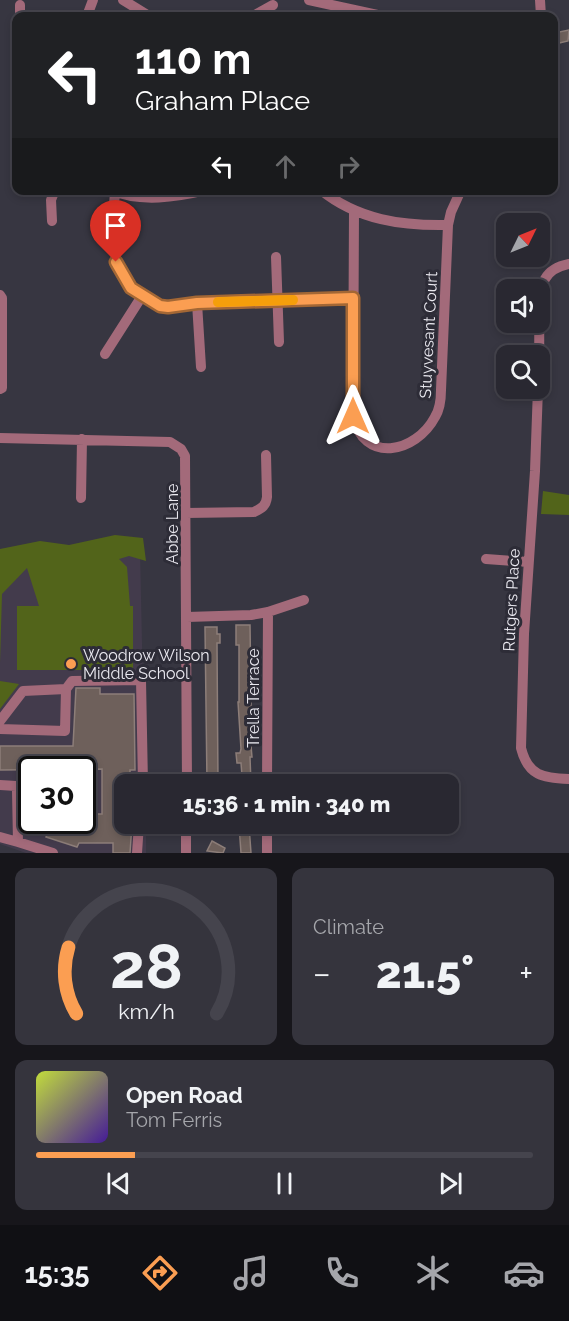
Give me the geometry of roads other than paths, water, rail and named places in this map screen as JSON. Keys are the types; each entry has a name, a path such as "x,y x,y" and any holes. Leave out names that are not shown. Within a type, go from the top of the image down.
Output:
{"street":[{"path":"123,0 142,12"},
{"path":"309,0 364,12"},
{"path":"52,220 53,195"},
{"path":"113,195 111,219 113,251 119,270 131,288 142,296 168,307 197,303 353,298"},
{"path":"134,195 145,197 177,195"},
{"path":"329,195 354,211 398,224 448,225"},
{"name":"Stuyvesant Court","path":"354,211 353,416 357,430 364,440 376,448 401,447 426,429 436,416 439,407 448,225 459,195"},
{"path":"276,257 279,342"},
{"path":"539,345 542,288 554,269 569,264"},
{"path":"0,295 2,298 2,388 0,389"},
{"path":"105,354 142,296"},
{"path":"197,303 201,367"},
{"name":"Rutgers Place","path":"538,399 528,562 521,748 528,765 539,775 569,779"},
{"name":"Abbe Lane","path":"0,438 82,439 175,444 185,456 187,774"},
{"path":"81,498 82,439"},
{"path":"186,513 254,512 262,509 267,497 266,454"},
{"path":"486,559 528,562"},
{"path":"187,617 251,615 304,600"},
{"name":"Trella Terrace","path":"267,774 268,612"},
{"path":"0,729 66,731 66,689 72,681 141,680 143,774"},
{"path":"0,721 23,691 66,689"},
{"path":"0,785 16,786 18,842"},
{"path":"137,853 138,834"},
{"path":"186,834 186,853"},
{"path":"267,834 267,853"},
{"path":"0,837 53,853"}],"place":[{"name":"Woodrow Wilson Middle School","path":"71,664"}]}
